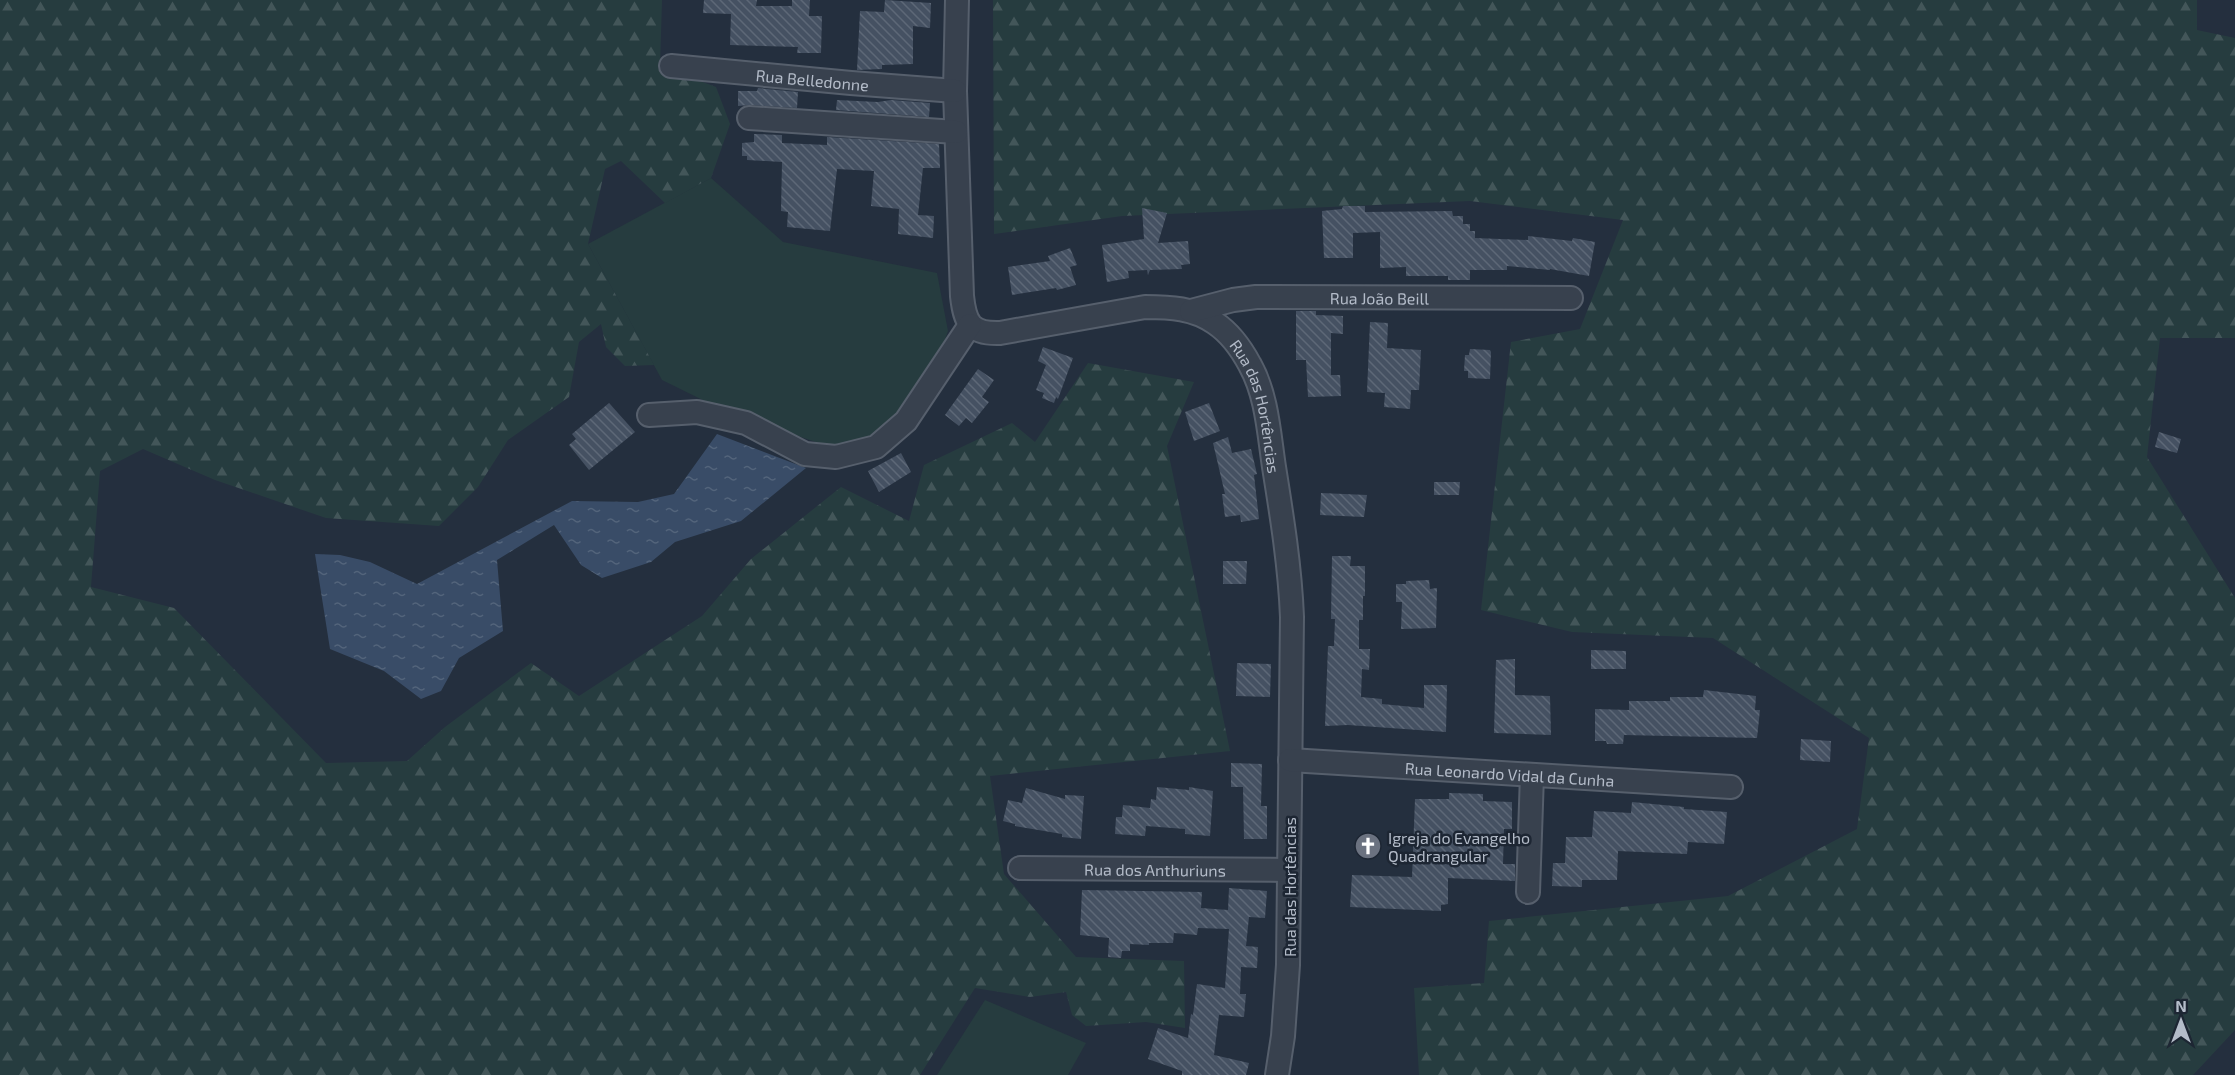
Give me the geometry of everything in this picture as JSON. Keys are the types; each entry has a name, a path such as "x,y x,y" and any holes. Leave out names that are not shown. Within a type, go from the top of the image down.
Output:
{"street":[{"path":"649,415 697,412 746,423 805,454 836,457 876,447 906,421 970,325 964,312 956,132 957,0"},
{"name":"Rua Belledonne","path":"671,66 955,91"},
{"path":"749,117 956,132"},
{"name":"Rua João Beill","path":"1191,311 1233,300 1256,297 1571,298"},
{"name":"Rua das Hortências","path":"970,325 983,333 1000,333 1145,307 1168,307 1191,311 1215,323 1235,342 1254,374 1267,420 1289,567 1292,617 1286,1005 1277,1075"},
{"name":"Rua Leonardo Vidal da Cunha","path":"1290,760 1731,787"},
{"path":"1528,892 1532,775"},
{"name":"Rua dos Anthuriuns","path":"1020,868 1289,870"}],"green space":[{"path":"0,0 662,0 660,66 716,87 730,124 711,178 665,203 621,161 605,169 588,244 654,365 625,366 606,347 601,324 579,342 569,397 508,440 478,487 439,526 326,518 215,480 143,449 100,471 91,587 174,608 326,763 407,761 445,727 531,663 579,696 702,616 751,559 841,487 909,521 924,465 1012,423 1035,442 1088,363 1194,382 1167,446 1230,751 990,776 1004,874 1076,957 1184,961 1185,1028 1146,1022 1086,1026 1072,1015 1066,992 1030,997 975,988 920,1075 0,1075"},
{"path":"993,0 2197,0 2197,30 2235,38 2235,338 2160,338 2147,457 2235,598 2235,1030 2193,1075 1419,1075 1414,988 1484,983 1489,921 1728,896 1857,829 1869,738 1713,638 1572,632 1481,610 1511,342 1580,329 1623,220 1470,201 1122,216 994,234"},
{"path":"711,178 783,242 937,273 948,331 943,345 916,394 878,441 845,452 727,412 662,380 588,244"},
{"path":"985,1000 1086,1043 1068,1075 937,1075"}],"water":[{"path":"717,434 806,468 741,521 675,542 651,562 602,578 581,565 554,525 497,560 503,631 459,658 441,691 421,699 384,671 330,649 315,554 340,555 370,562 417,584 572,501 638,502 674,494"}],"building":[{"path":"704,0 757,0 756,6 792,6 792,0 810,0 809,16 822,16 821,53 797,53 798,47 730,45 731,14 703,13"},
{"path":"885,0 931,3 930,28 913,26 913,64 882,65 882,69 857,70 860,11 884,12"},
{"path":"758,88 798,92 797,108 738,106 738,91 757,91"},
{"path":"837,100 930,103 929,117 836,110"},
{"path":"754,134 782,135 782,143 827,145 827,137 939,144 940,168 923,168 918,215 934,216 933,238 898,234 899,209 871,206 874,171 837,169 830,231 787,227 788,212 781,211 782,162 747,160 747,156 742,156 742,143 754,142"},
{"path":"1343,206 1365,206 1365,212 1452,211 1453,216 1463,216 1463,224 1470,224 1470,231 1475,231 1475,238 1528,240 1528,236 1572,241 1573,238 1595,242 1589,276 1550,269 1507,266 1507,270 1470,270 1470,280 1448,280 1448,276 1406,276 1406,267 1380,268 1380,232 1353,233 1353,258 1324,258 1322,211 1342,209"},
{"path":"1142,208 1167,213 1158,243 1188,241 1190,264 1181,265 1182,269 1150,270 1148,275 1147,270 1128,271 1129,278 1107,282 1102,245 1144,239"},
{"path":"1070,248 1077,265 1070,267 1076,285 1057,290 1056,288 1012,295 1008,267 1050,261 1048,256"},
{"path":"1296,311 1316,311 1316,315 1343,316 1343,334 1331,333 1331,375 1340,375 1341,396 1308,397 1306,360 1296,360"},
{"path":"1370,322 1388,323 1387,348 1421,350 1419,390 1411,390 1410,409 1384,407 1385,393 1367,392"},
{"path":"1043,347 1073,358 1058,399 1056,397 1054,403 1042,398 1044,393 1036,390 1046,365 1038,361"},
{"path":"1470,349 1490,350 1490,379 1468,378 1468,371 1464,371 1465,355 1469,355"},
{"path":"978,369 994,380 982,397 989,402 972,423 966,418 959,426 945,415"},
{"path":"609,403 635,432 589,470 569,445 576,439 572,434"},
{"path":"1209,403 1220,431 1194,441 1185,412"},
{"path":"2159,432 2181,439 2177,453 2155,447"},
{"path":"1228,437 1232,453 1251,449 1257,474 1254,475 1259,519 1241,522 1240,515 1225,517 1222,494 1225,494 1213,443"},
{"path":"901,453 911,472 879,492 868,471"},
{"path":"1434,482 1460,482 1459,495 1434,495"},
{"path":"1321,493 1367,495 1364,517 1320,515"},
{"path":"1332,556 1351,556 1350,566 1365,566 1365,596 1363,596 1363,620 1359,620 1359,649 1370,649 1369,670 1362,669 1361,697 1382,699 1382,704 1424,708 1424,685 1447,685 1446,732 1348,725 1325,726 1328,646 1334,646 1335,619 1331,619"},
{"path":"1223,561 1247,561 1246,584 1223,584"},
{"path":"1429,580 1430,589 1437,588 1436,628 1401,629 1402,602 1396,602 1396,584"},
{"path":"1591,650 1626,651 1626,669 1591,669"},
{"path":"1515,659 1515,695 1550,696 1551,735 1494,733 1496,660"},
{"path":"1237,663 1271,664 1270,697 1236,696"},
{"path":"1704,690 1756,696 1755,710 1760,710 1757,738 1624,735 1623,744 1595,741 1595,709 1629,710 1629,701 1670,701 1670,697 1703,697"},
{"path":"1801,739 1831,741 1830,762 1800,760"},
{"path":"1231,763 1262,764 1261,806 1267,806 1267,839 1244,839 1243,787 1231,787"},
{"path":"1157,787 1189,790 1189,787 1213,791 1210,836 1185,834 1185,829 1146,826 1145,836 1115,834 1116,817 1122,817 1123,805 1150,808 1151,799 1156,800"},
{"path":"1026,788 1065,799 1065,795 1084,796 1081,839 1062,837 1062,834 1015,826 1015,824 1003,821 1008,800 1022,803"},
{"path":"1449,793 1483,794 1483,801 1512,802 1512,829 1504,829 1503,864 1515,864 1515,881 1448,878 1448,904 1441,905 1441,911 1350,907 1352,875 1412,877 1415,799 1449,799"},
{"path":"1632,802 1727,812 1724,844 1688,842 1687,854 1618,851 1617,880 1582,880 1582,887 1552,886 1553,863 1565,863 1566,837 1592,837 1594,811 1631,813"},
{"path":"1229,888 1267,891 1265,918 1249,917 1246,946 1258,947 1257,968 1241,967 1240,994 1246,994 1244,1017 1219,1015 1214,1055 1249,1063 1246,1075 1182,1075 1182,1071 1148,1059 1158,1028 1188,1038 1197,984 1225,988 1229,929 1198,928 1197,935 1174,933 1173,943 1130,944 1130,951 1122,951 1121,958 1108,957 1109,938 1080,935 1082,890 1202,892 1201,908 1228,910"}],"place":[{"name":"Igreja do Evangelho Quadrangular","path":"1368,846"}]}
